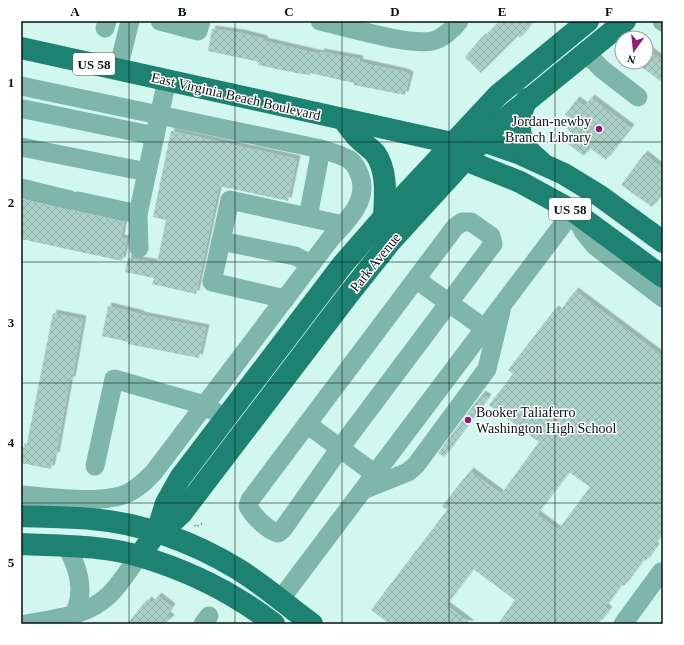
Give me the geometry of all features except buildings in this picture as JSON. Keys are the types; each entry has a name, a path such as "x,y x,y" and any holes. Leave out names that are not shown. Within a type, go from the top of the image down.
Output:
{"main road":[{"name":"Park Avenue","path":"157,532 162,512 169,496 180,478 343,264 384,217 498,95 588,21"},
{"name":"Park Avenue","path":"138,556 157,532 169,525 181,514 330,318 391,241 482,141 495,127 527,99 625,21"},
{"name":"East Virginia Beach Boulevard","path":"21,48 452,143 482,141 518,153 582,183 663,242"},
{"path":"527,99 520,118 520,132 523,143 530,153 548,166"},
{"path":"343,119 359,139 374,153 380,163 383,171 385,194 384,217"},
{"path":"452,143 465,160"},
{"name":"US 58","path":"465,160 520,182 573,211 663,277"},
{"path":"21,516 92,519 126,524 157,532 213,555 238,570 312,624"},
{"path":"21,544 106,549 138,556 210,583 274,624"}],"street":[{"path":"118,69 130,21"},
{"path":"160,21 198,31 201,21"},
{"path":"320,21 407,41 424,43 434,41 442,36 459,21"},
{"path":"585,52 603,70 638,97"},
{"path":"139,248 138,214 146,172 168,80"},
{"path":"21,495 85,499 112,498 127,494 140,486 154,472 311,264 355,210 360,201 362,186 358,170 351,161 320,148 24,87 22,115 155,136"},
{"path":"21,147 146,172"},
{"path":"308,217 320,148"},
{"path":"21,188 138,214"},
{"path":"330,318 313,305 288,295 212,282 230,200 343,225"},
{"path":"355,210 384,217"},
{"path":"280,600 573,211 583,231 595,246 663,298"},
{"path":"462,222 471,222 491,236 493,244 449,303 340,448 283,529 278,533 272,532 251,512 248,506 250,500 455,227 462,222"},
{"path":"221,241 295,256 311,264"},
{"path":"416,280 484,328"},
{"path":"363,490 408,472 416,465 487,368 502,304"},
{"path":"95,466 114,379 204,405 225,419"},
{"path":"308,424 375,474"},
{"path":"65,618 78,606 80,590 78,574 73,558 66,546"},
{"path":"26,624 65,618 96,606 109,596 138,556"},
{"path":"623,624 662,572 663,573"}],"place":[{"name":"Jordan-newby Branch Library","path":"599,129"},
{"name":"Booker Taliaferro Washington High School","path":"468,420"}]}
